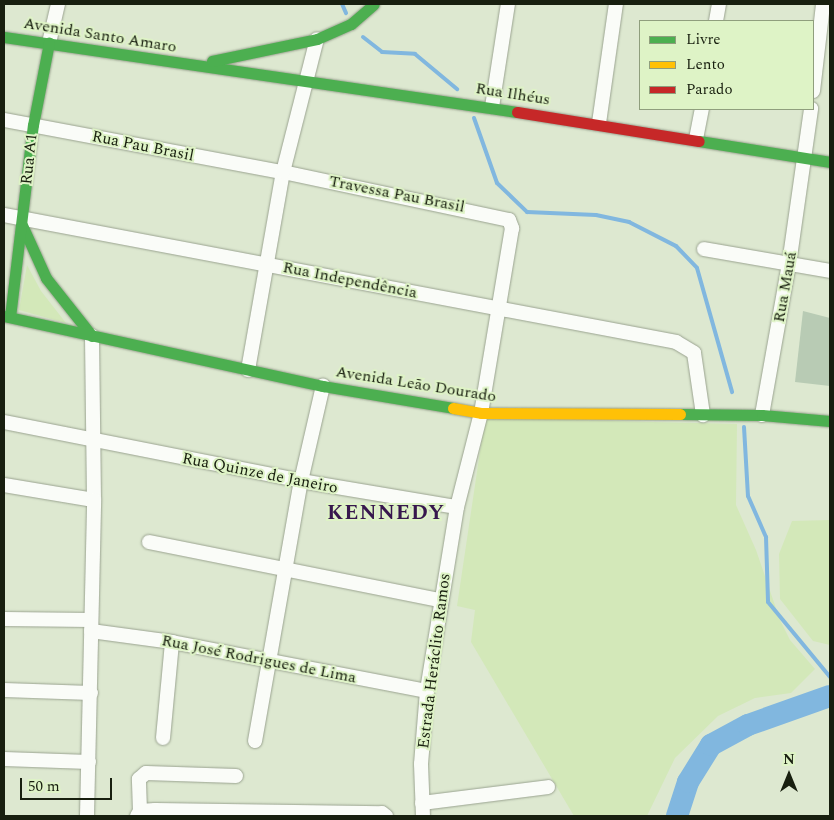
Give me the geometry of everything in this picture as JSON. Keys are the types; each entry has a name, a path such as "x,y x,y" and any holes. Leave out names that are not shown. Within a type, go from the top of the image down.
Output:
{"main road":[{"path":"190,66 317,38 351,24 374,4"},
{"name":"Avenida Santo Amaro","path":"4,37 190,66"},
{"name":"Rua A1","path":"7,316 22,222 33,125 49,44"},
{"name":"Rua Ilhéus","path":"190,66 304,78 599,123 830,162"},
{"path":"22,222 46,278 92,336"},
{"name":"Avenida Leão Dourado","path":"7,316 323,386 481,413 762,415 830,421"}],"street":[{"name":"Rua A1","path":"49,44 58,4"},
{"path":"492,107 508,4"},
{"path":"599,123 616,4"},
{"path":"716,20 719,4"},
{"path":"814,82 823,4"},
{"path":"248,370 265,263 283,172 304,78 317,38"},
{"path":"696,140 702,110"},
{"name":"Rua Mauá","path":"762,415 789,264 811,110"},
{"name":"Rua Pau Brasil","path":"4,120 283,172"},
{"name":"Travessa Pau Brasil","path":"283,172 509,220"},
{"name":"Rua Independência","path":"4,214 22,222 265,263 496,309 676,342 694,353 703,415"},
{"name":"Estrada Heráclito Ramos","path":"422,810 427,691 440,600 457,507 481,413 496,309 512,228 509,220"},
{"path":"704,249 830,271"},
{"path":"87,816 94,500 92,336"},
{"path":"255,741 300,481 323,386"},
{"name":"Rua Quinze de Janeiro","path":"4,422 300,481 457,507"},
{"path":"4,486 94,500"},
{"path":"149,542 440,600"},
{"name":"Rua José Rodrigues de Lima","path":"4,619 91,625 427,691"},
{"path":"162,738 172,642"},
{"path":"4,690 91,693"},
{"path":"4,760 89,762"},
{"path":"236,776 146,773 139,779 139,814 382,813 386,816"},
{"path":"422,810 548,787"}],"green space":[{"path":"27,265 41,291 66,323 19,310"},
{"path":"485,418 737,424 736,505 756,550 780,620 790,640 815,669 791,693 755,698 718,716 675,758 647,816 574,816 471,642 475,610 457,606"},
{"path":"830,520 830,645 813,641 780,599 779,554 792,521"}],"building":[{"path":"803,311 830,318 830,386 795,382"}],"waterway":[{"path":"342,4 346,13"},
{"path":"363,37 382,52 415,54 457,89"},
{"path":"474,118 497,183 527,212 596,215 629,222 676,246 697,268 732,392"},
{"path":"744,427 748,496 766,537 768,602 830,677"},
{"path":"677,816 688,782 711,745 748,725 830,696"}],"traffic: fast":[{"path":"212,61 317,39 351,24 374,4"},
{"path":"4,37 517,112"},
{"path":"10,317 33,125 49,43"},
{"path":"699,141 830,162"},
{"path":"22,225 46,278 92,336"},
{"path":"4,316 323,386 453,408"},
{"path":"680,414 762,415 830,421"}],"traffic: slow":[{"path":"453,408 481,413 680,414"}],"traffic: jam":[{"path":"517,112 699,141"}],"district":[{"name":"KENNEDY","path":"386,513"}]}
